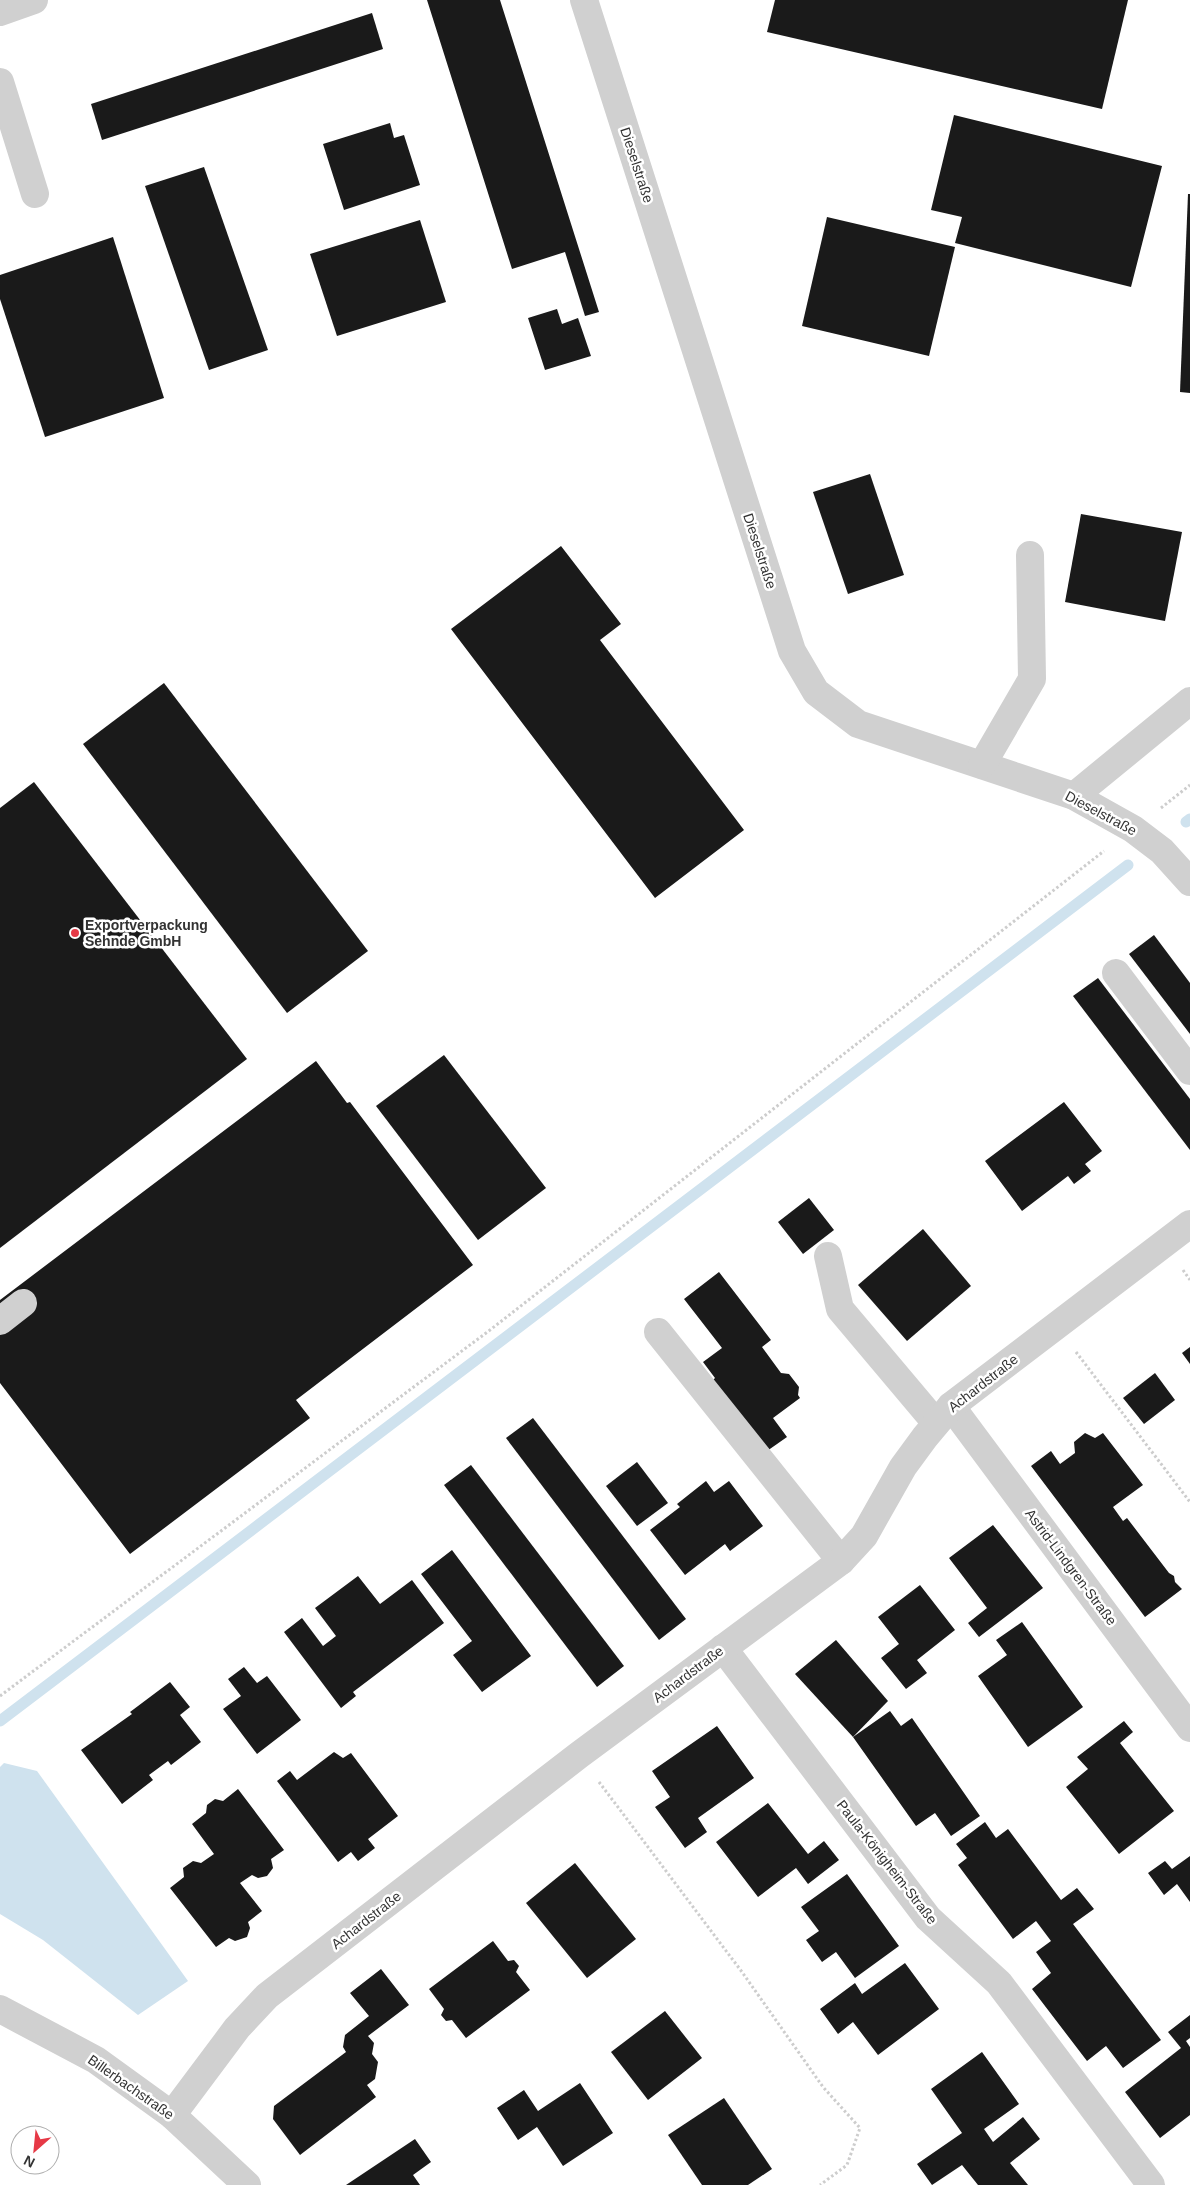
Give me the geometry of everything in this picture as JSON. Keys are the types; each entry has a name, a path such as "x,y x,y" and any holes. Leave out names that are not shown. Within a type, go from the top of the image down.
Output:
{"street":[{"path":"0,12 34,0"},
{"name":"Dieselstraße","path":"584,0 792,650 816,692 858,724 1074,796 1133,829 1162,851 1190,882"},
{"path":"0,82 35,194"},
{"path":"982,765 1032,679 1030,555"},
{"path":"1074,796 1190,702"},
{"path":"1116,973 1190,1071"},
{"name":"Achardstraße","path":"172,2115 237,2028 267,1996 579,1755 841,1561 864,1536 903,1467 944,1414 1190,1224"},
{"name":"Astrid-Lindgren-Straße","path":"828,1256 840,1308 944,1414 1190,1728"},
{"path":"0,1321 23,1303"},
{"path":"658,1332 841,1561"},
{"name":"Paula-Königheim-Straße","path":"723,1648 928,1918 999,1983 1151,2185"},
{"name":"Billerbachstraße","path":"0,2009 96,2060 172,2115 247,2185"}],"path":[{"path":"0,1696 490,1330 1190,785"},
{"path":"1056,1326 1190,1502"},
{"path":"579,1755 742,1972 823,2087 860,2128 847,2166 820,2185"}],"water":[{"path":"4,1763 37,1771 188,1981 138,2015 43,1940 0,1914 0,1767"}],"building":[{"path":"427,0 500,0 599,312 585,316 565,252 512,269"},
{"path":"775,0 1128,0 1102,109 767,32"},
{"path":"372,13 383,49 102,140 91,104"},
{"path":"954,115 1162,166 1131,287 955,243 962,217 931,210"},
{"path":"390,123 394,138 404,135 420,185 344,210 323,144"},
{"path":"204,167 268,350 209,370 145,186"},
{"path":"1188,194 1190,194 1190,393 1180,392"},
{"path":"827,217 955,247 929,356 802,326"},
{"path":"420,220 446,302 337,336 310,254"},
{"path":"113,237 164,398 45,437 0,299 0,275"},
{"path":"557,309 562,324 578,318 591,356 545,370 528,318"},
{"path":"870,474 904,575 848,594 813,492"},
{"path":"1081,514 1182,532 1165,621 1065,602"},
{"path":"561,546 621,624 600,640 744,830 655,898 451,629"},
{"path":"164,683 368,951 287,1013 83,744"},
{"name":"Exportverpackung Sehnde GmbH","path":"34,782 247,1059 0,1248 0,808"},
{"path":"1154,935 1190,983 1190,1034 1129,954"},
{"path":"1098,978 1190,1099 1190,1150 1073,996"},
{"path":"444,1055 546,1188 478,1240 376,1106"},
{"path":"316,1061 347,1103 350,1102 473,1265 296,1400 310,1418 130,1554 0,1383 0,1300"},
{"path":"1064,1102 1102,1151 1085,1164 1091,1171 1074,1184 1068,1176 1022,1211 985,1161"},
{"path":"809,1198 834,1230 803,1254 778,1222"},
{"path":"923,1229 971,1286 907,1341 858,1285"},
{"path":"719,1272 771,1340 762,1347 781,1373 789,1374 799,1387 798,1395 800,1398 773,1418 787,1437 767,1451 713,1380 715,1378 703,1362 722,1348 684,1299"},
{"path":"1190,1347 1190,1364 1182,1353"},
{"path":"1155,1373 1175,1400 1144,1424 1123,1398"},
{"path":"533,1418 686,1619 659,1640 506,1438"},
{"path":"1085,1433 1095,1438 1103,1433 1143,1485 1113,1507 1123,1521 1127,1518 1169,1573 1174,1576 1175,1582 1182,1589 1145,1617 1031,1466 1051,1451 1060,1464 1075,1453 1074,1442"},
{"path":"637,1462 668,1503 637,1526 606,1486"},
{"path":"471,1465 624,1666 597,1687 444,1485"},
{"path":"706,1481 714,1492 729,1481 763,1526 730,1551 725,1544 685,1575 650,1530 680,1507 677,1504"},
{"path":"993,1525 1043,1588 979,1637 968,1623 987,1608 949,1558"},
{"path":"452,1550 531,1656 482,1692 453,1655 472,1641 421,1574"},
{"path":"358,1576 380,1604 412,1580 444,1623 353,1692 356,1696 341,1708 284,1632 302,1618 323,1646 336,1636 315,1608"},
{"path":"920,1585 955,1630 917,1660 927,1673 906,1689 881,1658 899,1644 878,1617"},
{"path":"1022,1622 1083,1707 1028,1747 978,1676 1007,1655 996,1640"},
{"path":"836,1640 888,1701 853,1737 795,1674"},
{"path":"244,1667 257,1683 267,1676 301,1720 257,1754 223,1709 241,1696 228,1679"},
{"path":"170,1682 190,1707 180,1715 201,1742 171,1765 168,1761 149,1775 153,1780 122,1804 81,1750 132,1714 130,1712"},
{"path":"890,1711 901,1726 912,1718 980,1816 951,1836 935,1813 916,1826 853,1737"},
{"path":"1124,1721 1133,1732 1120,1743 1174,1811 1119,1854 1066,1787 1088,1769 1077,1757"},
{"path":"717,1726 754,1778 698,1818 707,1832 685,1848 655,1807 670,1797 652,1771"},
{"path":"334,1752 343,1758 351,1753 398,1816 368,1839 375,1848 358,1861 351,1852 338,1862 277,1781 290,1771 297,1780"},
{"path":"238,1789 284,1850 271,1859 273,1868 267,1876 258,1878 252,1875 240,1883 262,1911 248,1922 250,1928 247,1937 235,1941 229,1938 216,1947 170,1888 184,1877 183,1868 193,1861 201,1863 214,1854 192,1824 206,1813 207,1805 215,1799 223,1801"},
{"path":"768,1803 808,1854 824,1841 839,1860 808,1884 796,1868 758,1897 716,1842"},
{"path":"985,1822 996,1838 1008,1829 1061,1900 1077,1888 1094,1909 1073,1924 1161,2040 1123,2068 1106,2046 1087,2061 1032,1989 1051,1973 1036,1952 1051,1941 1036,1921 1013,1939 958,1865 967,1858 956,1844"},
{"path":"1190,1856 1190,1902 1177,1884 1164,1895 1148,1873 1165,1861 1172,1869"},
{"path":"575,1863 636,1939 587,1978 526,1903"},
{"path":"847,1874 899,1946 855,1978 836,1952 822,1962 806,1940 819,1931 801,1907"},
{"path":"493,1941 508,1961 514,1960 519,1966 516,1972 530,1990 466,2038 452,2020 446,2021 441,2015 444,2009 429,1989"},
{"path":"905,1963 939,2009 878,2055 853,2022 838,2034 820,2009 855,1983 862,1994"},
{"path":"381,1969 409,2005 368,2036 374,2043 372,2054 378,2062 375,2079 367,2085 376,2097 300,2155 273,2119 274,2106 346,2052 343,2047 345,2035 369,2016 350,1993"},
{"path":"665,2011 702,2058 648,2100 611,2052"},
{"path":"1190,2015 1190,2038 1186,2041 1190,2047 1190,2115 1160,2138 1125,2092 1181,2048 1168,2032"},
{"path":"982,2052 1019,2104 984,2129 993,2142 1023,2117 1040,2139 1010,2163 1028,2185 978,2185 962,2165 932,2185 917,2164 962,2133 931,2089"},
{"path":"580,2083 613,2133 563,2166 537,2127 518,2140 497,2108 524,2090 538,2111"},
{"path":"724,2098 772,2169 748,2185 702,2185 668,2135"},
{"path":"415,2139 431,2162 413,2175 420,2185 346,2185"}],"waterway":[{"path":"1186,822 1190,819"},
{"path":"0,1721 1128,865"}],"place":[{"name":"Exportverpackung Sehnde GmbH","path":"75,933"}]}
